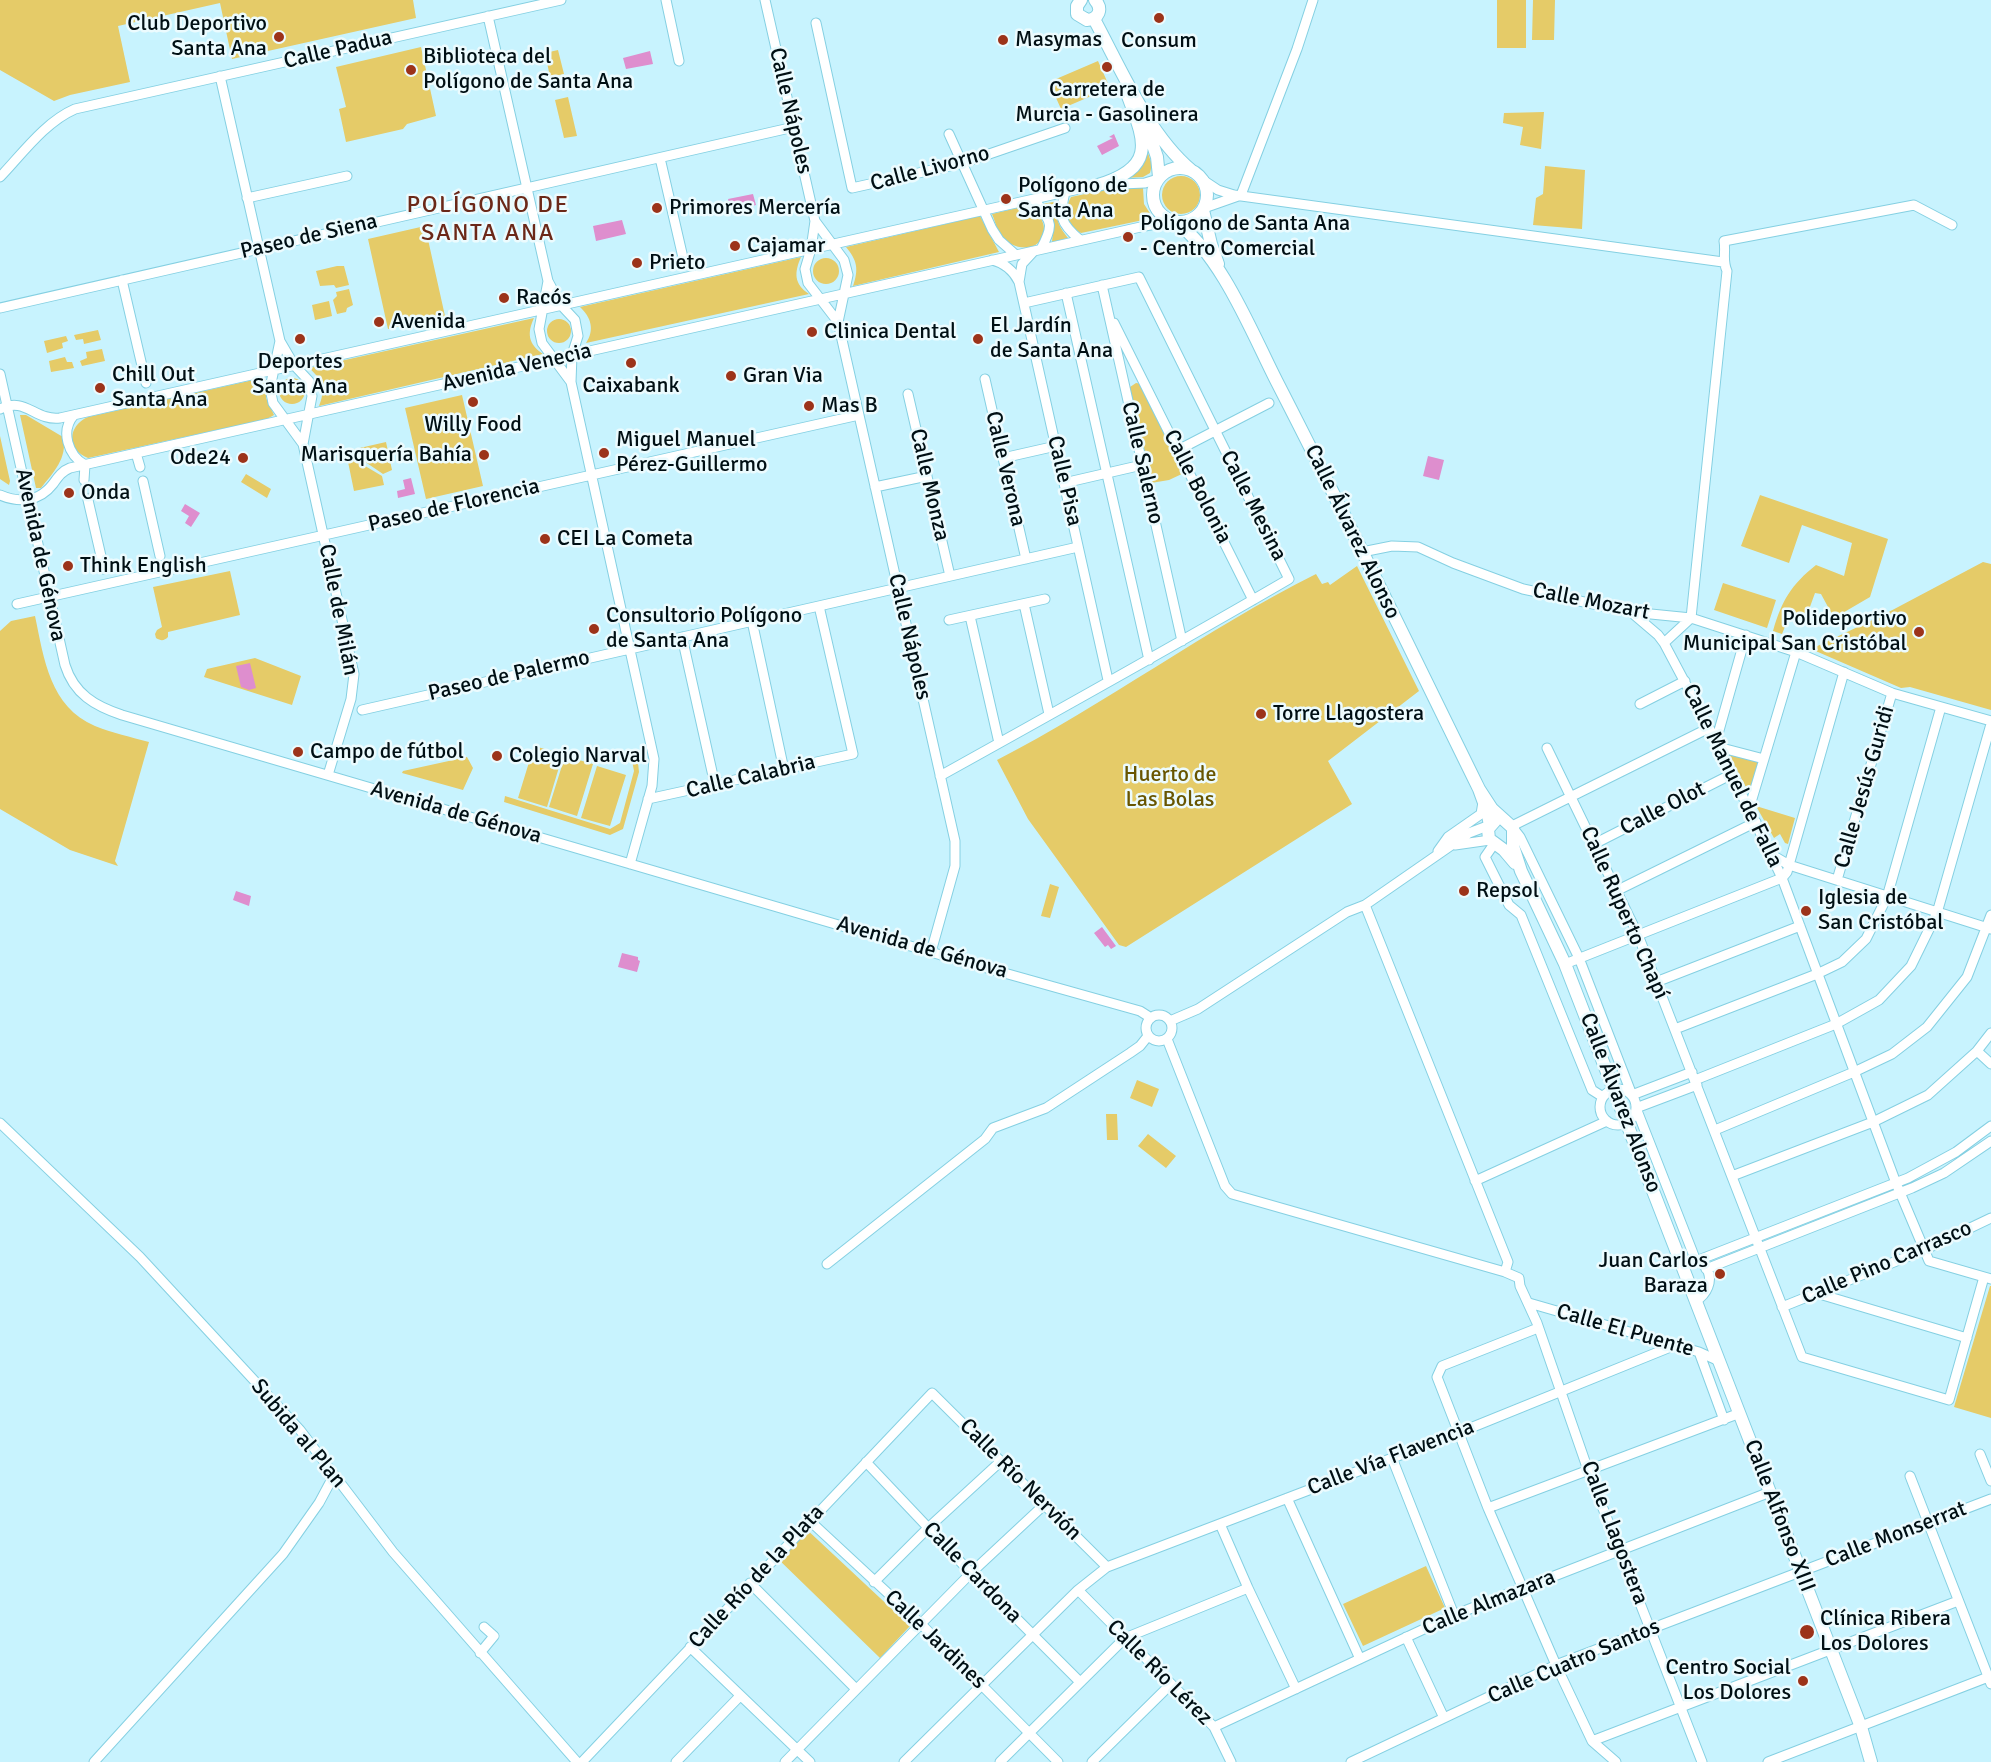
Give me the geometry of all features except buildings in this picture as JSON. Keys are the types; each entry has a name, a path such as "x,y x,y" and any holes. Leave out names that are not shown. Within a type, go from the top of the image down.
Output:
{"main road":[{"path":"1081,0 1076,10 1080,17 1087,20 1094,18 1100,8 1095,0"},
{"path":"1094,18 1158,133 1178,159 1203,180 1208,194 1204,209 1189,221 1174,222 1161,215 1155,206 1153,190 1158,178 1157,157 1151,137 1114,56"},
{"path":"1098,184 1119,178 1128,172 1136,165 1142,151 1141,135 1114,56"},
{"path":"1158,178 1171,169 1191,170"},
{"name":"Calle Álvarez Alonso","path":"1204,209 1211,244 1222,276 1481,793 1492,809 1510,824 1513,846 1521,872 1565,964 1711,1339"},
{"name":"Calle Álvarez Alonso","path":"1174,222 1195,239 1222,276"},
{"name":"Calle Álvarez Alonso","path":"1481,793 1490,825"},
{"path":"1498,820 1510,824 1508,843 1493,843 1488,834 1490,825 1498,820"},
{"name":"Calle Álvarez Alonso","path":"1493,843 1507,852 1521,872"},
{"name":"Calle Alfonso XIII","path":"1711,1339 1861,1728 1871,1762"}],"street":[{"name":"Calle Padua","path":"0,177 51,124 69,112 561,0"},
{"path":"666,0 679,62"},
{"name":"Calle Nápoles","path":"765,0 815,221 811,249"},
{"path":"1204,209 1241,195 1297,49 1313,0"},
{"path":"488,16 548,281 561,305 575,320 578,336 572,355 571,382 654,759 654,778 630,864"},
{"name":"Calle Livorno","path":"816,23 852,188 963,163 1065,128"},
{"path":"220,76 280,341 294,365 309,381 312,396 308,415"},
{"name":"Paseo de Siena","path":"0,308 794,128"},
{"path":"949,134 999,240 1016,255"},
{"path":"660,158 684,262"},
{"path":"247,198 347,176"},
{"path":"3,407 20,405 49,418 74,415 1098,184 1145,183 1158,178"},
{"path":"1203,180 1218,190 1241,195 1723,262"},
{"path":"1065,192 1060,212 1062,220 1065,227 1080,240"},
{"path":"1019,282 1022,264 1037,250 1050,231 1047,217 1034,199"},
{"path":"1664,643 1691,618 1724,294 1726,271 1723,262 1724,241 1914,205 1952,225"},
{"name":"Calle Nápoles","path":"815,221 832,244"},
{"name":"Avenida Venecia","path":"28,500 45,492 63,471 85,465 1080,240 1174,222"},
{"path":"832,244 844,260 848,274 843,294"},
{"path":"811,249 805,269 808,283 820,299"},
{"path":"992,260 1005,266 1019,282"},
{"name":"Calle Mesina","path":"940,776 1289,579 1139,277 1024,303"},
{"path":"122,280 146,383"},
{"path":"548,281 539,329 540,336 542,343 571,382"},
{"name":"Calle Pisa","path":"1019,282 1108,681"},
{"name":"Calle Salerno","path":"1102,285 1182,641"},
{"name":"Calle Pisa","path":"1066,293 1149,660"},
{"name":"Calle Nápoles","path":"843,294 838,322 955,842 956,860 931,952"},
{"name":"Calle Nápoles","path":"820,299 838,322"},
{"name":"Calle Bolonia","path":"1107,310 1254,600"},
{"path":"280,341 270,388 273,403 287,419"},
{"name":"Avenida de Génova","path":"0,374 3,407 28,500 68,676 77,690 90,701 122,715 1140,1011 1150,1018"},
{"name":"Calle Verona","path":"985,379 1026,559"},
{"name":"Calle Monza","path":"908,394 950,576"},
{"path":"1178,450 1269,404"},
{"path":"74,415 67,428 68,442 74,456 85,465 84,480"},
{"name":"Calle de Milán","path":"303,444 308,415"},
{"name":"Paseo de Florencia","path":"17,604 859,415"},
{"name":"Calle de Milán","path":"287,419 303,444 351,655 354,682 328,775"},
{"path":"1003,458 1056,446"},
{"path":"136,453 140,467"},
{"path":"1064,483 1142,465"},
{"path":"875,488 927,476"},
{"path":"143,481 160,556"},
{"path":"0,495 12,499 28,500"},
{"path":"88,500 104,569"},
{"name":"Calle Mozart","path":"1362,552 1392,546 1418,547 1453,563 1523,589 1631,612 1691,618 1796,652 1892,693 1991,722"},
{"name":"Paseo de Palermo","path":"362,710 1078,547"},
{"path":"949,620 1045,599"},
{"path":"1024,604 1049,714"},
{"name":"Calle Calabria","path":"648,799 853,754 819,606"},
{"name":"Calle Manuel de Falla","path":"1631,612 1664,643 1709,728 1782,878 1896,1183 1924,1250"},
{"path":"970,616 999,743"},
{"path":"752,621 784,770"},
{"path":"1746,635 1717,744 1764,759"},
{"path":"682,637 715,785"},
{"path":"1749,809 1796,652"},
{"path":"1565,964 1782,878 1787,872 1844,672"},
{"path":"1640,704 1685,681"},
{"name":"Calle Jesús Guridi","path":"1837,880 1892,693"},
{"path":"1675,1029 1817,974 1842,962 1866,939 1887,897 1941,707"},
{"path":"1695,1079 1632,1095 1624,1090 1609,1091 1603,1097 1600,1111 1607,1121 1618,1125 1628,1122 1636,1108 1695,1079 1836,1024 1879,1000 1911,966 1937,913 1991,722"},
{"path":"1510,824 1709,728"},
{"name":"Calle Ruperto Chapí","path":"1547,748 1638,935 1802,1357 1949,1400 1967,1338"},
{"name":"Calle Olot","path":"1594,844 1732,774"},
{"path":"1432,857 1448,837 1481,814 1481,793"},
{"path":"1616,891 1756,822"},
{"name":"Calle Álvarez Alonso","path":"1510,824 1520,837 1579,958 1696,1261"},
{"path":"1170,1021 1198,1009 1347,912 1365,905 1432,857 1474,831 1490,825"},
{"path":"1432,857 1455,845 1493,843"},
{"name":"Calle Álvarez Alonso","path":"1493,843 1485,857 1509,905 1521,915 1592,1090 1603,1097"},
{"path":"1771,855 1789,865 1989,929"},
{"path":"1167,1039 1225,1186 1232,1194 1506,1272 1508,1262 1365,905"},
{"path":"1715,1130 1892,1054 1927,1027 1967,977 1989,929 1991,915"},
{"path":"1656,982 1800,927"},
{"path":"827,1264 985,1139 993,1128 1046,1108 1140,1046 1148,1036 1146,1024 1150,1018 1161,1015 1170,1021 1172,1031 1167,1039 1156,1041 1148,1036"},
{"path":"1732,1176 1873,1122 1928,1095 1977,1051 1991,1032"},
{"path":"1977,1051 1991,1064"},
{"path":"1475,1181 1607,1121"},
{"name":"Subida al Plan","path":"0,1123 140,1257 300,1430 393,1552 577,1762"},
{"path":"1681,1261 1696,1261 1896,1183 1939,1162 1991,1126"},
{"path":"1706,1269 1900,1193 1944,1173 1991,1141"},
{"name":"Calle Pino Carrasco","path":"1782,1307 1924,1250 1991,1218"},
{"path":"1816,1293 1967,1338 1987,1278 1929,1261 1924,1250"},
{"path":"1696,1261 1706,1269 1709,1277 1709,1286 1705,1294 1696,1301"},
{"name":"Calle Llagostera","path":"1506,1272 1519,1278 1588,1470 1702,1762"},
{"name":"Calle El Puente","path":"1529,1303 1699,1352 1719,1361"},
{"path":"1538,1328 1442,1366 1437,1377 1488,1508 1556,1665 1592,1741 1616,1762"},
{"name":"Calle Vía Flavencia","path":"904,1762 1078,1590 1107,1567 1458,1433 1673,1346"},
{"path":"1699,1352 1724,1420"},
{"name":"Calle Río Nervión","path":"932,1393 1107,1567"},
{"name":"Calle Río de la Plata","path":"582,1762 932,1393"},
{"path":"1488,1508 1740,1413"},
{"path":"1980,1454 1991,1481"},
{"path":"1392,1458 1454,1615"},
{"path":"874,1582 928,1528 1001,1461"},
{"name":"Calle Cardona","path":"866,1462 971,1573 1080,1682"},
{"path":"94,1762 283,1554 319,1503 334,1474"},
{"path":"1768,1762 1990,1679 1910,1476"},
{"name":"Calle Almazara","path":"1214,1727 1454,1615 1770,1492"},
{"path":"1287,1498 1360,1659"},
{"name":"Calle Monserrat","path":"1801,1572 1991,1499"},
{"path":"785,1762 971,1573 1045,1504"},
{"name":"Calle Jardines","path":"810,1521 921,1624 1058,1762"},
{"path":"1220,1524 1296,1689"},
{"name":"Calle Cuatro Santos","path":"1351,1762 1556,1665 1801,1572"},
{"path":"750,1583 856,1689"},
{"path":"1000,1762 1125,1638 1248,1588"},
{"name":"Calle Río Lérez","path":"1078,1590 1214,1727 1231,1762"},
{"path":"1592,1741 1958,1601"},
{"path":"480,1653 494,1636 484,1627"},
{"path":"1406,1637 1444,1718"},
{"path":"690,1647 810,1762"},
{"path":"1092,1762 1171,1684"},
{"path":"676,1762 740,1696"}],"green space":[{"path":"0,0 413,0 416,18 232,59 220,3 118,26 130,82 70,95 54,101 0,70"},
{"path":"1497,0 1526,0 1526,48 1497,48"},
{"path":"1533,0 1555,0 1554,40 1532,40"},
{"path":"421,47 436,116 407,124 403,129 346,142 339,109 346,107 336,67"},
{"path":"558,50 564,74 550,77 545,53"},
{"path":"1098,61 1110,88 1061,109 1049,82"},
{"path":"568,97 577,136 564,138 555,100"},
{"path":"1544,112 1541,149 1520,145 1523,127 1503,123 1504,113"},
{"path":"1148,153 1152,165 1150,173 1143,177 1124,178 1138,167"},
{"path":"1545,166 1585,170 1582,229 1533,225 1536,198 1543,194"},
{"path":"1181,176 1194,182 1200,195 1194,208 1181,214 1168,208 1162,195 1168,182"},
{"path":"1118,187 1143,188 1144,204 1153,218 1081,233 1071,226 1066,213 1071,197"},
{"path":"1059,201 1058,221 1068,238 1052,242 1051,216 1042,204"},
{"path":"1025,206 1039,216 1044,231 1039,242 1024,248 1004,240 992,214"},
{"path":"980,216 999,252 853,286 856,265 846,247"},
{"path":"425,226 445,316 388,329 368,239"},
{"path":"801,257 796,273 797,278 800,286 809,294 586,343 591,329 587,315 580,307"},
{"path":"826,258 835,262 839,271 835,280 826,284 817,280 813,271 817,262"},
{"path":"344,266 349,285 336,288 334,285 320,286 316,271"},
{"path":"349,289 353,305 347,308 346,312 337,314 333,300 337,296 336,292"},
{"path":"329,301 332,316 315,320 312,305"},
{"path":"534,318 530,338 534,346 543,354 319,406 322,385 309,368"},
{"path":"559,319 567,323 571,331 567,339 559,343 551,339 547,331 551,323"},
{"path":"98,330 101,340 84,344 83,339 76,340 74,335"},
{"path":"66,336 68,341 62,343 63,348 47,353 44,341"},
{"path":"102,349 105,361 82,366 80,361 87,358 86,352"},
{"path":"65,357 67,362 72,362 74,368 51,372 49,361"},
{"path":"262,378 267,381 266,398 274,415 267,419 88,458 81,454 73,444 73,432 76,426 88,417"},
{"path":"292,378 301,382 305,391 301,400 292,404 283,400 279,391 283,382"},
{"path":"1136,383 1142,384 1184,473 1169,480 1151,483 1129,391 1130,387"},
{"path":"462,395 483,486 426,499 405,408"},
{"path":"20,415 26,415 63,437 61,458 55,471 41,488 36,488"},
{"path":"0,436 10,481 9,485 0,479"},
{"path":"386,442 392,470 383,474 351,450"},
{"path":"347,457 382,476 384,485 354,491"},
{"path":"246,474 271,489 267,498 241,482"},
{"path":"1760,495 1888,539 1870,597 1834,618 1821,594 1815,593 1807,615 1791,612 1782,634 1773,631 1788,594 1816,565 1844,576 1852,543 1802,525 1789,563 1741,546"},
{"name":"Polideportivo Municipal San Cristóbal","path":"1983,562 1991,564 1991,710 1910,687 1901,688 1811,649 1883,615"},
{"name":"Huerto de Las Bolas","path":"1357,566 1419,691 1328,761 1352,804 1126,947 1119,945 1028,819 997,760 1077,715 1275,595 1316,574 1322,584 1328,582 1330,585"},
{"path":"230,571 240,615 168,632 168,637 164,640 156,638 157,630 162,627 153,587"},
{"path":"1723,583 1776,600 1767,628 1714,610"},
{"path":"35,616 51,680 68,707 80,718 95,726 149,742 115,861 118,866 70,850 0,809 0,631 11,621"},
{"path":"255,658 301,676 292,705 204,677 207,669"},
{"path":"534,746 563,754 547,807 518,798"},
{"path":"637,753 639,772 623,829 610,835 504,802 505,796 610,829 620,823 634,771 631,755"},
{"path":"1728,753 1758,762 1749,793"},
{"path":"565,756 593,764 577,816 549,807"},
{"path":"467,757 473,768 463,790 402,773 403,771"},
{"path":"597,766 626,775 610,826 581,818"},
{"path":"1756,806 1795,818 1788,844 1780,834 1774,838"},
{"path":"1050,884 1059,887 1050,918 1041,916"},
{"path":"1137,1080 1159,1089 1152,1107 1130,1098"},
{"path":"1106,1114 1117,1114 1118,1140 1107,1140"},
{"path":"1148,1134 1176,1156 1166,1168 1138,1146"},
{"path":"1991,1286 1991,1418 1954,1407"},
{"path":"803,1526 910,1626 880,1658 775,1556"},
{"path":"1426,1566 1445,1608 1363,1646 1343,1604"}],"shaded area":[{"path":"650,51 653,64 626,69 623,58"},
{"path":"1114,134 1119,146 1102,155 1097,146 1113,138 1109,137"},
{"path":"753,194 756,205 731,211 730,208 724,209 723,203 729,202 728,199"},
{"path":"622,220 626,234 596,241 593,226"},
{"path":"1428,456 1444,460 1439,480 1423,476"},
{"path":"411,478 415,494 398,498 397,491 405,489 403,480"},
{"path":"185,504 200,513 191,527 185,523 189,516 181,511"},
{"path":"250,663 256,688 249,690 241,687 236,666"},
{"path":"236,891 251,896 249,906 233,900"},
{"path":"1102,927 1116,946 1111,949 1108,945 1105,947 1094,933"},
{"path":"622,953 638,957 640,961 637,972 618,967"}],"tunnel":[{"path":"84,480 88,500"}],"place":[{"name":"Consum","path":"1159,18"},
{"name":"Club Deportivo Santa Ana","path":"279,37"},
{"name":"Masymas","path":"1003,40"},
{"name":"Carretera de Murcia - Gasolinera","path":"1107,67"},
{"name":"Biblioteca del Polígono de Santa Ana","path":"411,70"},
{"name":"Polígono de Santa Ana","path":"1006,199"},
{"name":"Primores Mercería","path":"657,208"},
{"name":"Polígono de Santa Ana - Centro Comercial","path":"1128,237"},
{"name":"Cajamar","path":"735,246"},
{"name":"Prieto","path":"637,263"},
{"name":"Racós","path":"504,298"},
{"name":"Avenida","path":"379,322"},
{"name":"Clinica Dental","path":"812,332"},
{"name":"Deportes Santa Ana","path":"300,339"},
{"name":"El Jardín de Santa Ana","path":"978,339"},
{"name":"Caixabank","path":"631,363"},
{"name":"Gran Via","path":"731,376"},
{"name":"Chill Out Santa Ana","path":"100,388"},
{"name":"Willy Food","path":"473,402"},
{"name":"Mas B","path":"809,406"},
{"name":"Miguel Manuel Pérez-Guillermo","path":"604,453"},
{"name":"Marisquería Bahía","path":"484,455"},
{"name":"Ode24","path":"243,458"},
{"name":"Onda","path":"69,493"},
{"name":"CEI La Cometa","path":"545,539"},
{"name":"Think English","path":"68,566"},
{"name":"Consultorio Polígono de Santa Ana","path":"594,629"},
{"name":"Polideportivo Municipal San Cristóbal","path":"1919,632"},
{"name":"Torre Llagostera","path":"1261,714"},
{"name":"Campo de fútbol","path":"298,752"},
{"name":"Colegio Narval","path":"497,756"},
{"name":"Repsol","path":"1464,891"},
{"name":"Iglesia de San Cristóbal","path":"1806,911"},
{"name":"Juan Carlos Baraza","path":"1720,1274"},
{"name":"Clínica Ribera Los Dolores","path":"1807,1632"},
{"name":"Centro Social Los Dolores","path":"1803,1681"}],"district":[{"name":"POLÍGONO DE SANTA ANA","path":"488,220"}]}
